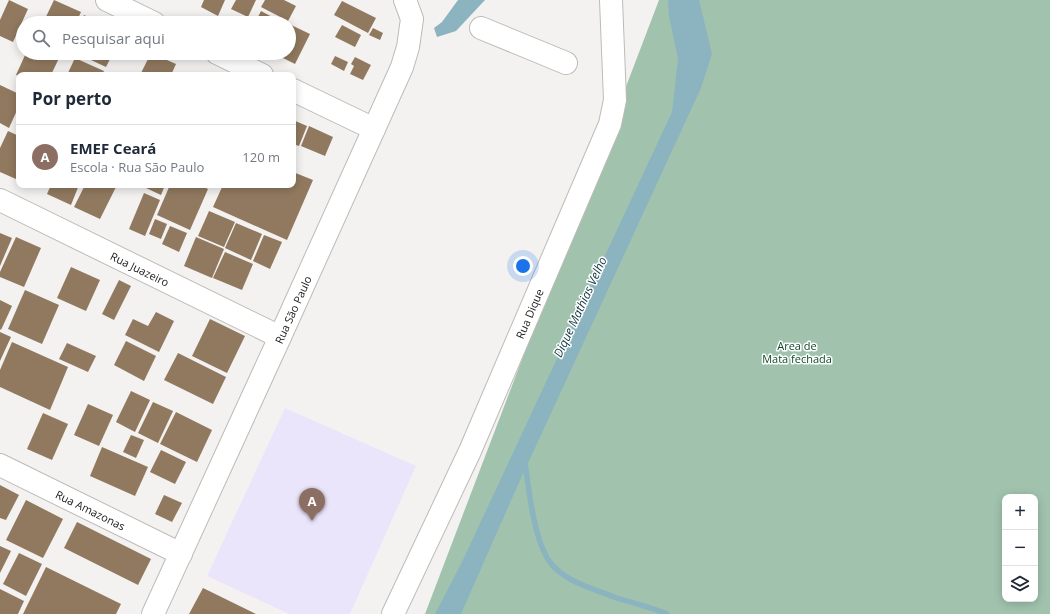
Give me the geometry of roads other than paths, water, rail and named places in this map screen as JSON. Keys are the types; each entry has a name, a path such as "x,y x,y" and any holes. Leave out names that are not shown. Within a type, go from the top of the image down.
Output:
{"street":[{"path":"107,0 140,16"},
{"name":"Rua Dique","path":"393,614 470,451 610,124 615,100 611,0"},
{"name":"Rua São Paulo","path":"153,614 402,67 408,47 413,6"},
{"path":"481,28 566,63"},
{"path":"231,60 256,72"},
{"path":"296,91 374,129"},
{"name":"Rua Juazeiro","path":"0,200 280,337"},
{"name":"Rua Amazonas","path":"0,465 181,554"}],"water":[{"path":"458,0 485,0 456,31 437,37 434,28 442,22"},
{"name":"Dique Mathias Velho","path":"668,0 699,0 712,54 701,88 517,487 461,614 435,614 462,562 672,112 678,59 669,16"}],"waterway":[{"path":"525,462 537,532 547,558 554,567 560,573 582,585 667,614"}],"place":[{"name":"EMEF Ceará","path":"312,521"}],"park label":[{"name":"Area de Mata fechada","path":"797,351"}]}
